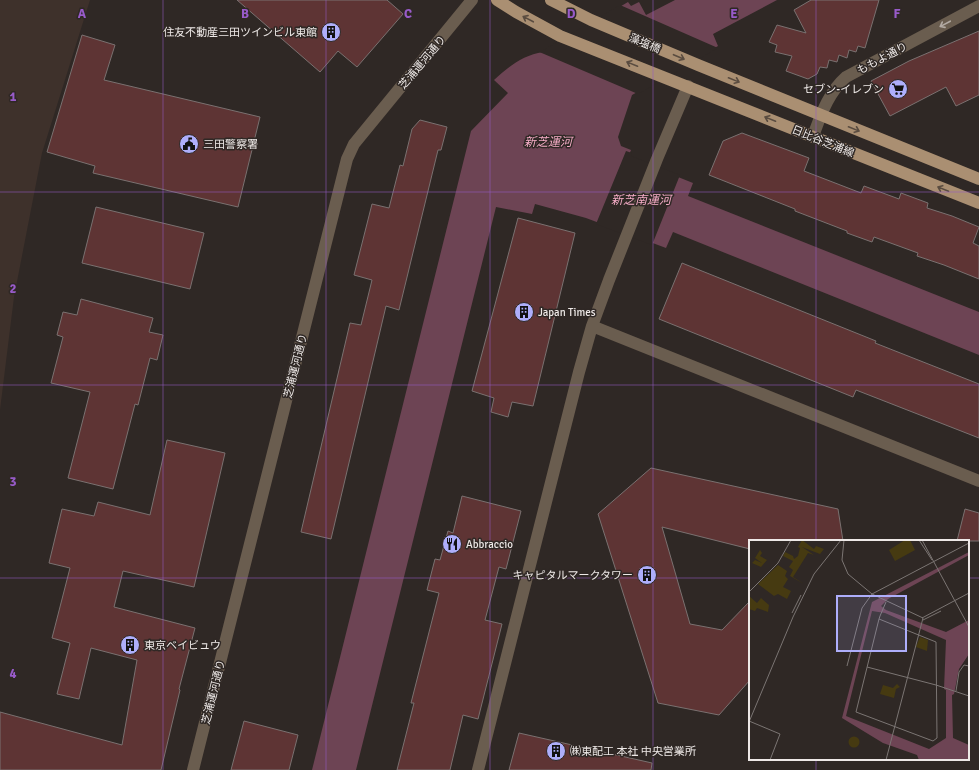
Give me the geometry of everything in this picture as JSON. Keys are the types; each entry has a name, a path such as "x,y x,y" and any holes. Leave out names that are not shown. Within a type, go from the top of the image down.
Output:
{"main road":[{"name":"日比谷芝浦線","path":"497,0 560,36 979,203"},
{"name":"藻塩橋","path":"551,0 591,20 698,65"},
{"name":"日比谷芝浦線","path":"698,65 979,179"}],"street":[{"name":"芝浦運河通り","path":"193,770 348,159 354,144 472,0"},
{"name":"ももよ通り","path":"813,136 830,95 838,84 846,77 979,6"},
{"path":"478,770 592,326 656,159 688,86"},
{"path":"592,326 979,481"}],"shaded area":[{"path":"0,0 90,0 42,153 14,297 0,410"}],"water":[{"name":"新芝運河","path":"675,0 777,0 713,34 718,46 632,95 618,137 621,146 631,150 628,157 693,183 688,196 979,312 979,355 673,232 666,248 586,218 535,204 532,214 496,207 356,770 312,770 471,131 508,93 494,80 516,62 543,52 628,2 631,6 639,2 646,15"}],"pier":[{"path":"620,5 718,48 638,94 537,51 542,51"},
{"path":"626,151 632,153 631,156 680,175 652,245 596,224"}],"building":[{"name":"住友不動産三田ツインビル東館","path":"237,0 387,0 403,14 357,67 338,51 320,72"},
{"path":"811,0 879,0 865,48 858,46 856,52 849,50 847,58 839,55 837,62 829,60 827,68 820,67 817,74 808,79 786,71 792,56 775,52 777,45 769,42 777,25 806,33 794,10"},
{"path":"979,31 979,95 956,106 946,87 890,116 871,81 909,61"},
{"path":"82,35 115,45 104,80 260,117 238,207 93,173 95,166 47,152"},
{"path":"420,120 447,127 441,150 438,150 399,310 386,306 331,539 301,532 350,323 361,325 372,280 354,275 372,204 389,208 400,165 403,166 412,129"},
{"path":"742,133 809,158 804,171 861,193 864,186 899,199 901,193 928,203 927,208 979,227 973,243 979,246 979,279 917,256 918,253 874,237 872,242 847,233 847,231 795,211 795,209 709,175 723,141"},
{"path":"96,207 204,233 190,289 82,263"},
{"name":"Japan Times","path":"518,218 575,233 533,406 512,402 508,417 491,412 494,398 472,391"},
{"path":"682,263 876,341 875,343 979,384 979,438 856,390 853,397 659,319"},
{"path":"81,299 153,318 149,332 163,335 157,360 150,358 138,405 135,404 113,489 68,478 90,392 51,383 63,337 57,335 63,312 77,315"},
{"path":"167,440 225,453 194,587 123,571 114,607 195,628 179,689 161,770 0,770 0,712 122,745 137,660 91,648 79,699 57,694 70,643 52,638 70,568 49,563 62,509 94,516 98,502 150,515"},
{"name":"キャピタルマークタワー","path":"651,468 838,509 843,540 749,540 749,549 662,527 690,624 722,630 749,602 749,681 719,715 658,703 598,514"},
{"path":"462,496 521,511 506,569 499,567 485,620 502,624 478,719 463,715 450,770 397,770 414,703 411,703 439,593 427,590 435,559 440,560 448,531 453,533"},
{"path":"965,509 979,513 979,541 957,540"},
{"path":"244,721 298,735 289,770 231,770"},
{"name":"㈱東配工 本社 中央営業所","path":"519,733 652,763 651,770 509,770"}],"place":[{"name":"住友不動産三田ツインビル東館","path":"331,32"},
{"name":"セブン-イレブン","path":"898,89"},
{"name":"三田警察署","path":"189,144"},
{"name":"Japan Times","path":"524,312"},
{"name":"Abbraccio","path":"452,544"},
{"name":"キャピタルマークタワー","path":"647,575"},
{"name":"東京ベイビュウ","path":"130,645"},
{"name":"㈱東配工 本社 中央営業所","path":"556,751"}],"water label":[{"name":"新芝南運河","path":"641,200"}]}
